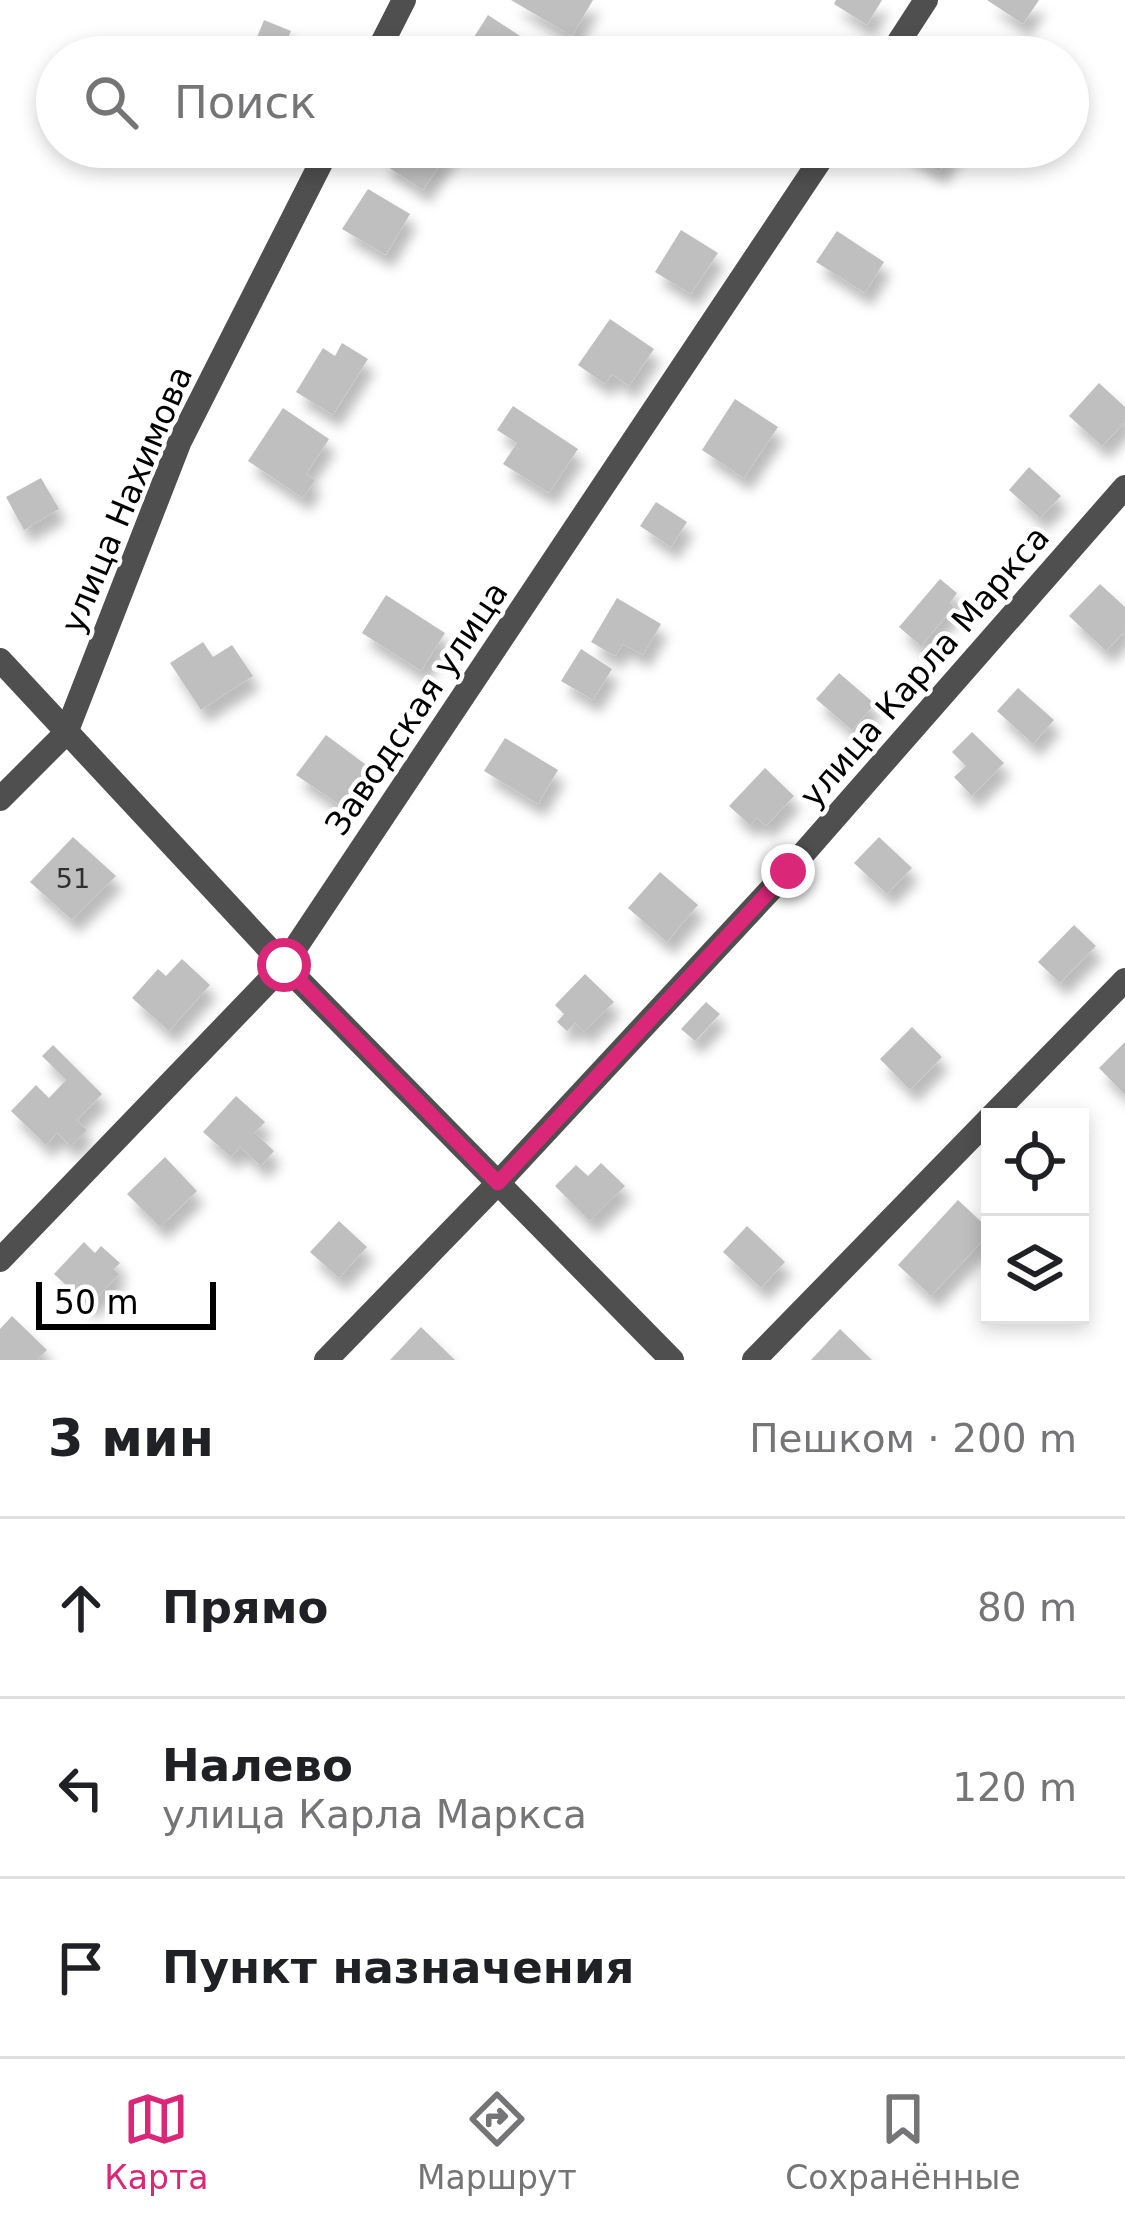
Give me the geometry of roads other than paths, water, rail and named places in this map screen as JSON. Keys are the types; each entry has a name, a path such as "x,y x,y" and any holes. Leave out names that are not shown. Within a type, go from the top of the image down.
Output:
{"street":[{"path":"386,36 404,0"},
{"path":"903,36 926,0"},
{"name":"улица Нахимова","path":"0,799 66,734 180,441 318,168"},
{"name":"Заводская улица","path":"0,1260 284,965 815,168"},
{"name":"улица Карла Маркса","path":"326,1360 788,871 1125,487"},
{"path":"0,660 284,965 672,1360"},
{"path":"1001,1108 1125,980"},
{"path":"754,1360 981,1128"}]}
